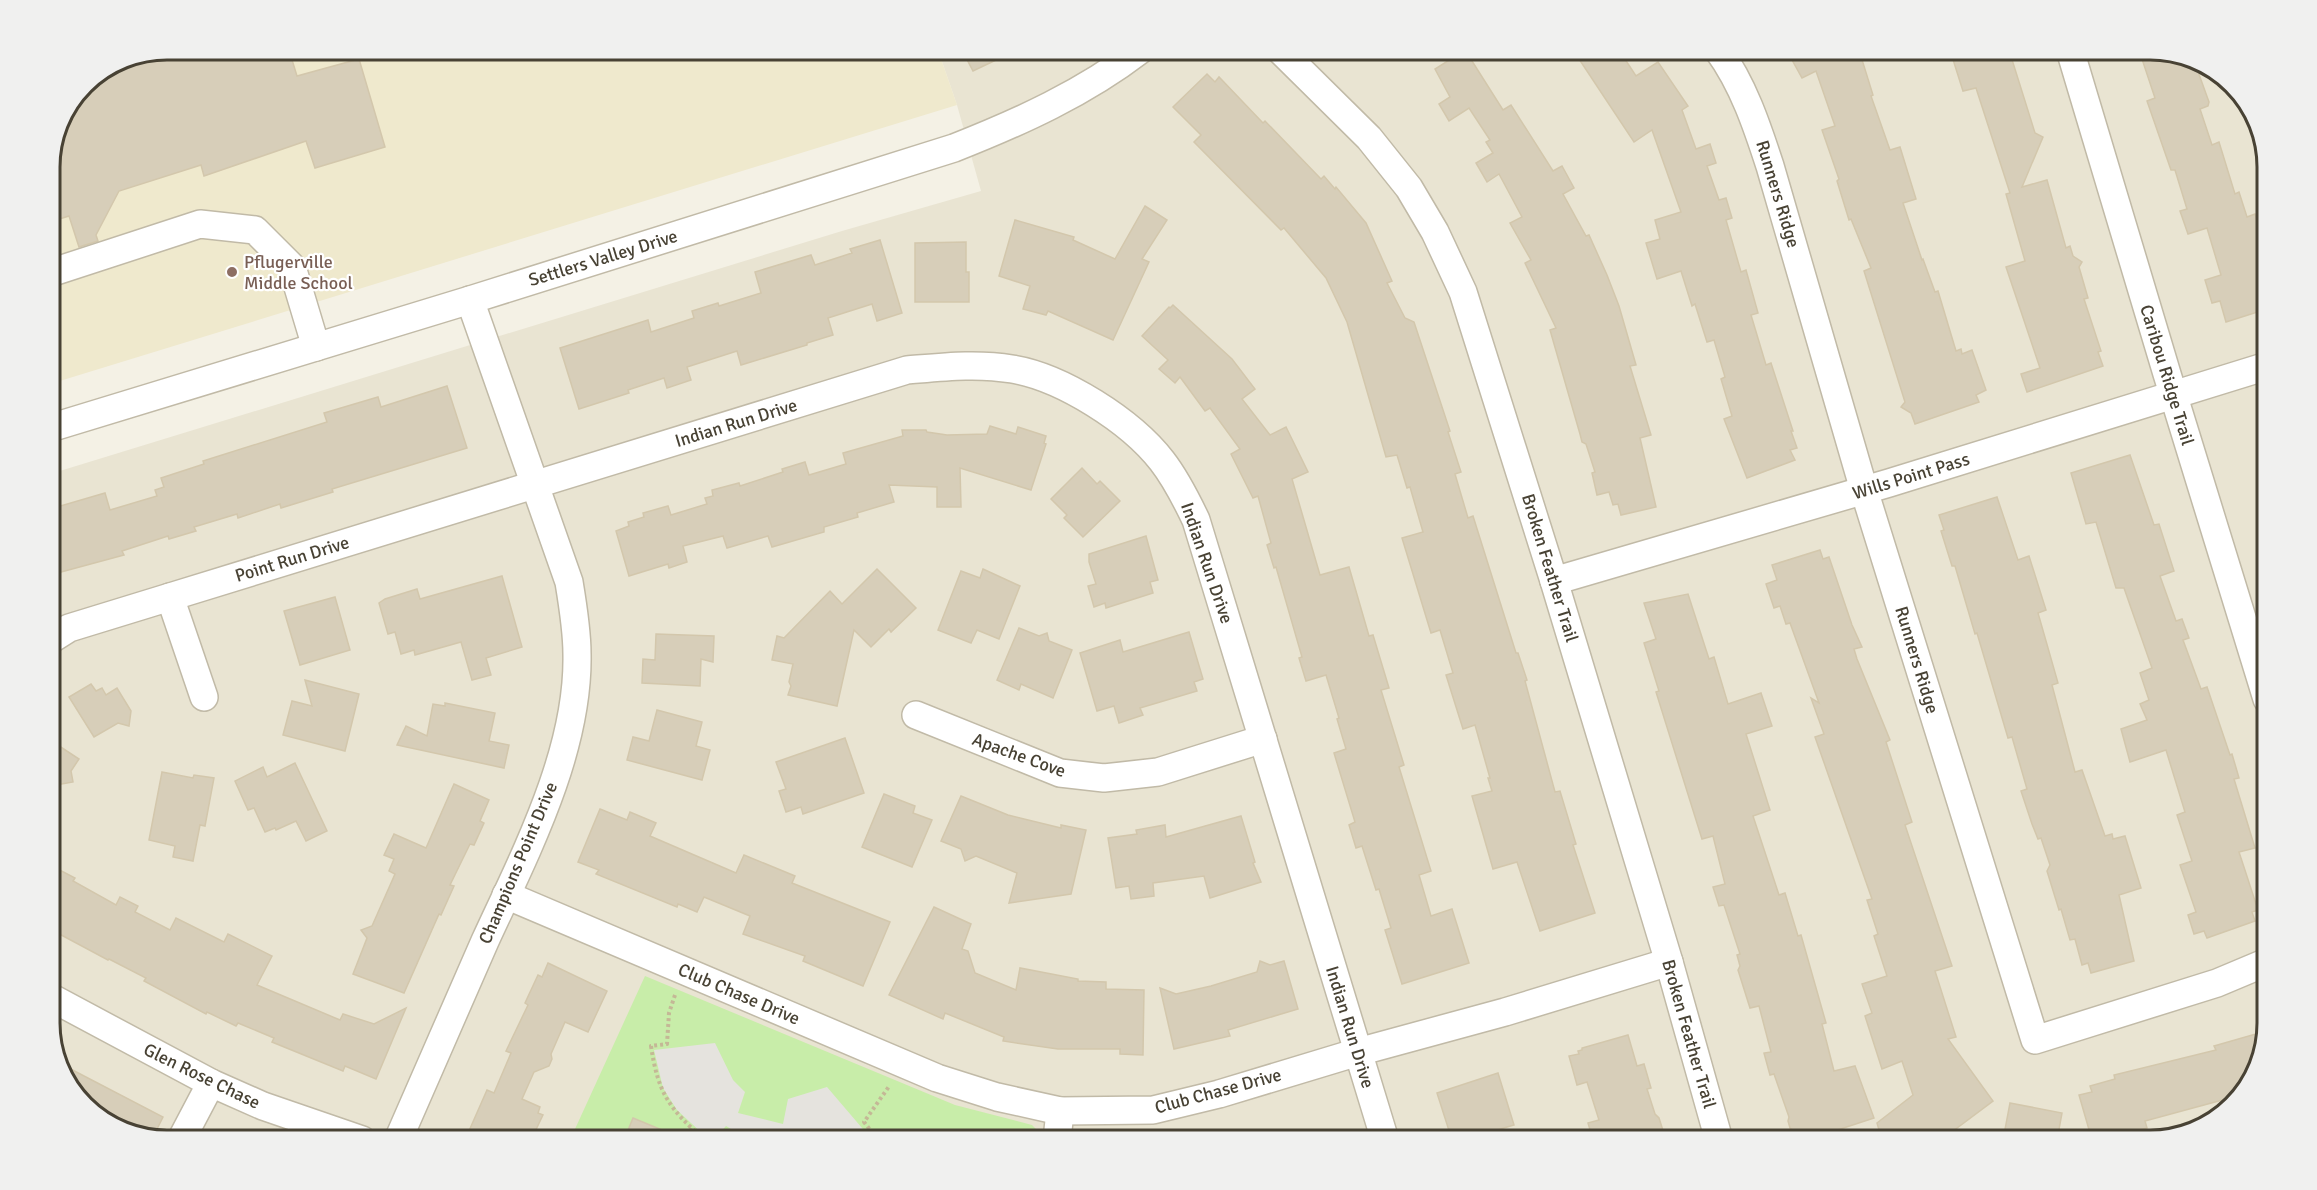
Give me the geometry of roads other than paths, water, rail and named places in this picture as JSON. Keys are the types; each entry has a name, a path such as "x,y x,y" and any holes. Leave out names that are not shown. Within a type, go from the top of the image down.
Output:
{"street":[{"name":"Settlers Valley Drive","path":"60,425 470,300 954,148 1021,122 1083,88 1125,60"},
{"name":"Broken Feather Trail","path":"1290,60 1369,138 1409,188 1435,232 1463,292 1554,581 1669,962 1716,1130"},
{"name":"Runners Ridge","path":"1726,60 1757,125 1864,490 2035,1040 2217,983 2257,967"},
{"name":"Caribou Ridge Trail","path":"2073,60 2257,667"},
{"path":"60,270 200,224 255,230 292,267 308,350"},
{"path":"60,283 202,236 246,241 277,276 308,350"},
{"name":"Champions Point Drive","path":"402,1130 545,808 564,747 574,697 577,656 569,582 470,300"},
{"name":"Indian Run Drive","path":"536,485 907,370 969,365 1014,369 1068,387 1105,409 1134,432 1161,459 1181,489 1196,520 1382,1130"},
{"name":"Wills Point Pass","path":"1554,581 1864,490 2257,369"},
{"name":"Point Run Drive","path":"60,634 69,628 536,485"},
{"path":"170,597 204,697"},
{"name":"Apache Cove","path":"916,716 1060,773 1104,778 1158,772 1263,739"},
{"name":"Club Chase Drive","path":"506,895 937,1078 997,1097 1059,1111 1153,1110 1219,1094 1669,962"},
{"name":"Glen Rose Chase","path":"60,1002 211,1083 263,1106 333,1130"},
{"path":"186,1130 211,1083"},
{"path":"1058,1130 1059,1111"}],"place":[{"name":"Pflugerville Middle School","path":"232,272"}]}
